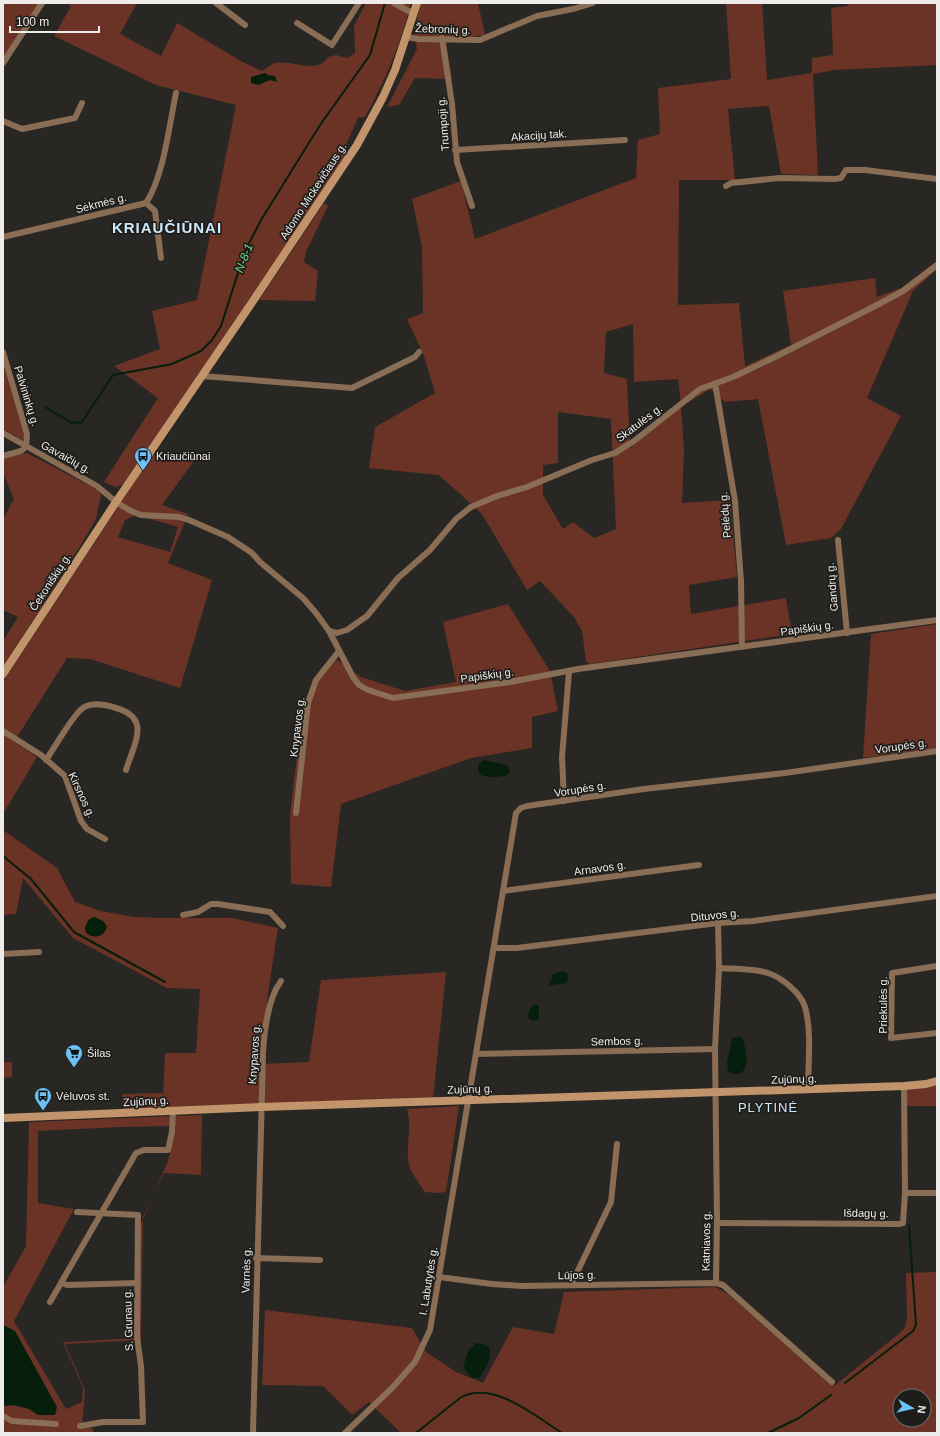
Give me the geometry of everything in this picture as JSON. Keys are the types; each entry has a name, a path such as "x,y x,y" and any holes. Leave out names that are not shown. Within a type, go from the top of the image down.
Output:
{"main road":[{"name":"Adomo Mickevičiaus g.","path":"116,502 357,145 383,98 407,37 417,3"},
{"name":"Čekoniškių g.","path":"3,674 116,502"},
{"name":"Zujūnų g.","path":"3,1118 261,1107 808,1090 904,1086 926,1084 937,1081"}],"street":[{"path":"3,63 42,3"},
{"path":"216,3 245,25"},
{"path":"297,23 332,45 358,3"},
{"path":"394,3 414,14"},
{"name":"Žebronių g.","path":"407,37 418,39 442,38 480,40 537,16 573,9 593,3"},
{"name":"Trumpoji g.","path":"442,38 452,104 457,162 472,206"},
{"path":"161,258 155,211 146,203 153,192 158,175 176,93"},
{"path":"3,120 22,129 75,118 82,103"},
{"name":"Akacijų tak.","path":"455,150 481,150 624,140"},
{"path":"726,186 731,183 780,178 835,180 841,178 846,170 865,170 937,179"},
{"name":"Sėkmės g.","path":"3,237 146,203"},
{"name":"Skatulės g.","path":"329,631 337,633 347,630 367,616 398,578 430,550 456,519 471,507 497,496 527,487 592,460 615,453 634,441 700,389 773,358 885,301 902,292 937,265"},
{"name":"Palvininkų g.","path":"3,352 27,434 26,447"},
{"path":"202,376 352,388 415,357 419,352"},
{"name":"Pelėdų g.","path":"715,383 735,501 741,581 742,647"},
{"name":"Gavaičių g.","path":"3,434 98,486 116,502"},
{"path":"3,456 21,451 26,447"},
{"name":"Papiškių g.","path":"116,502 141,515 179,517 189,520 228,537 252,553 260,562 304,598 329,631 353,677 359,685 368,690 393,698 937,620"},
{"name":"Gandrų g.","path":"838,540 847,633"},
{"name":"Knypavos g.","path":"296,813 308,703 316,680 339,651"},
{"path":"564,801 562,757 569,672"},
{"path":"46,760 79,710 92,704 105,705 128,712 134,716 138,724 137,735 126,770"},
{"name":"Kirsnos g.","path":"3,731 46,760 65,776 81,821 87,829 105,839"},
{"name":"Vorupės g.","path":"468,1100 495,948 516,813 521,808 644,789 785,773 937,751"},
{"name":"Arnavos g.","path":"503,890 699,865"},
{"name":"Dituvos g.","path":"495,948 517,948 718,923 853,909 937,896"},
{"path":"183,915 198,912 210,904 218,904 270,912 283,926"},
{"path":"716,1092 714,1049 719,968 718,923"},
{"path":"3,954 39,952"},
{"name":"Priekulės g.","path":"937,966 892,973 891,1038 937,1033"},
{"path":"719,968 769,973 798,994 805,1006 808,1032 808,1090"},
{"name":"Knypavos g.","path":"261,1107 265,1033 275,991 281,981"},
{"name":"Sembos g.","path":"476,1054 714,1049"},
{"name":"Išdagų g.","path":"717,1223 899,1224 903,1222 905,1193 904,1086"},
{"name":"Katniavos g.","path":"716,1092 716,1283 728,1288 832,1382"},
{"name":"I. Labutytės g.","path":"345,1433 393,1388 415,1362 430,1330 468,1100"},
{"name":"Varnės g.","path":"252,1433 261,1107"},
{"path":"50,1302 136,1153 144,1150 168,1150 172,1132 173,1111"},
{"path":"571,1285 612,1202 617,1144"},
{"path":"905,1193 937,1193"},
{"name":"S. Grunau g.","path":"77,1212 138,1215 136,1337 141,1366 143,1422 103,1422 80,1426"},
{"path":"256,1258 320,1260"},
{"name":"Lūjos g.","path":"439,1277 492,1284 571,1285 716,1283"},
{"path":"61,1282 67,1285 137,1283"},
{"path":"3,1416 12,1421 56,1424"}],"shaded area":[{"path":"3,3 45,3 3,67"},
{"path":"67,3 137,3 120,34 161,56 177,23 241,61 262,71 276,63 311,66 317,65 328,57 336,55 347,58 355,53 354,26 366,3 411,3 392,62 365,117 358,118 346,145 348,151 327,185 123,485 115,487 104,482 158,398 114,366 160,349 152,311 197,300 236,105 156,85 54,36 71,6"},
{"path":"421,3 478,3 485,35 446,41 452,79 415,78 399,105 387,107 417,49 414,31"},
{"path":"726,3 762,3 767,80 812,73 812,58 833,55 831,8 848,6 848,3 937,3 937,65 835,70 813,74 818,175 781,174 769,106 728,109 735,180 679,180 678,305 739,303 745,366 791,345 783,291 875,278 877,297 901,288 937,261 937,269 913,291 867,398 901,416 841,529 831,538 786,545 758,399 725,402 710,389 681,407 684,450 682,503 730,500 737,577 689,585 691,614 786,598 792,634 590,664 586,661 582,631 574,617 540,581 527,590 482,514 439,475 369,468 375,427 435,393 424,356 407,319 423,313 422,247 412,199 461,181 475,239 636,178 638,140 660,134 658,88 731,79","holes":["633,324 634,382 678,379 681,404 630,448 627,379 604,373 606,332","558,412 611,419 616,529 594,538 573,522 563,529 543,495 543,465 558,463"]},
{"path":"265,73 275,76 277,82 270,80 258,85 251,83 251,77"},
{"path":"324,203 328,206 306,252 304,262 318,271 315,301 259,300"},
{"path":"3,363 25,436 22,440 3,429"},
{"path":"27,453 98,490 101,495 96,519 3,667 3,641 18,617 3,610 3,519 14,499 3,473 3,459"},
{"path":"152,455 196,458 162,505 188,514 168,563 212,580 180,688 90,659 67,658 14,742 37,757 3,814 3,682","holes":["136,515 178,527 170,552 118,537 125,520"]},
{"path":"508,604 550,671 558,711 532,717 532,748 471,758 341,804 331,887 291,884 290,815 303,705 317,676 336,659 361,677 405,691 456,682 443,622"},
{"path":"937,624 937,748 863,758 871,634"},
{"path":"484,760 506,765 509,767 510,773 508,775 496,777 481,775 478,771 479,763"},
{"path":"3,830 57,868 75,902 101,911 134,917 232,918 278,928 261,1041 259,1064 309,1062 321,980 446,972 433,1098 123,1111 122,1094 163,1093 165,1053 196,1053 200,989 167,988 73,938 23,878 16,914 3,915"},
{"path":"94,917 103,921 107,926 104,932 99,936 93,936 86,933 85,928 88,920"},
{"path":"561,971 567,973 568,979 566,983 547,986 551,981 553,974"},
{"path":"534,1004 539,1006 539,1019 535,1021 530,1020 528,1016 530,1008"},
{"path":"738,1036 742,1038 744,1042 747,1059 745,1069 742,1072 731,1074 728,1071 727,1062 732,1039"},
{"path":"3,1062 12,1062 12,1077 3,1078"},
{"path":"937,1085 937,1106 906,1106 905,1089"},
{"path":"459,1106 446,1192 425,1192 411,1171 408,1161 409,1117 407,1109"},
{"path":"202,1115 201,1175 164,1173 153,1196 168,1161 176,1126 38,1131 38,1203 74,1209 14,1321 66,1409 82,1402 83,1388 63,1342 139,1338 141,1224 143,1219 141,1340 65,1344 85,1390 82,1425 93,1429 93,1433 3,1433 3,1406 14,1405 33,1410 15,1332 3,1325 3,1287 26,1246 29,1122"},
{"path":"937,1240 937,1433 401,1433 369,1402 352,1415 323,1386 262,1385 265,1310 412,1328 426,1352 456,1372 483,1383 513,1327 554,1334 564,1292 715,1287 728,1294 834,1386 901,1332 905,1327 907,1319 906,1273 936,1272"},
{"path":"3,1325 15,1331 57,1407 55,1415 38,1415 29,1409 14,1405 3,1406"},
{"path":"476,1343 489,1347 490,1355 486,1367 479,1378 472,1378 464,1368 464,1364 470,1349"}],"waterway":[{"name":"N-8-1","path":"45,407 72,423 82,422 113,375 172,364 201,351 212,340 221,326 245,251 261,220 320,125 370,55 385,3"},
{"path":"3,856 31,879 74,932 165,982"},
{"path":"845,1383 913,1331 916,1325 909,1225"},
{"path":"416,1433 460,1398 472,1393 486,1393 499,1396 513,1402 562,1433"},
{"path":"768,1433 799,1418 831,1395"}],"place":[{"name":"Kriaučiūnai","path":"143,471"},
{"name":"Šilas","path":"74,1068"},
{"name":"Vėluvos st.","path":"43,1111"}],"district":[{"name":"KRIAUČIŪNAI","path":"167,228"},
{"name":"PLYTINĖ","path":"768,1107"}]}
